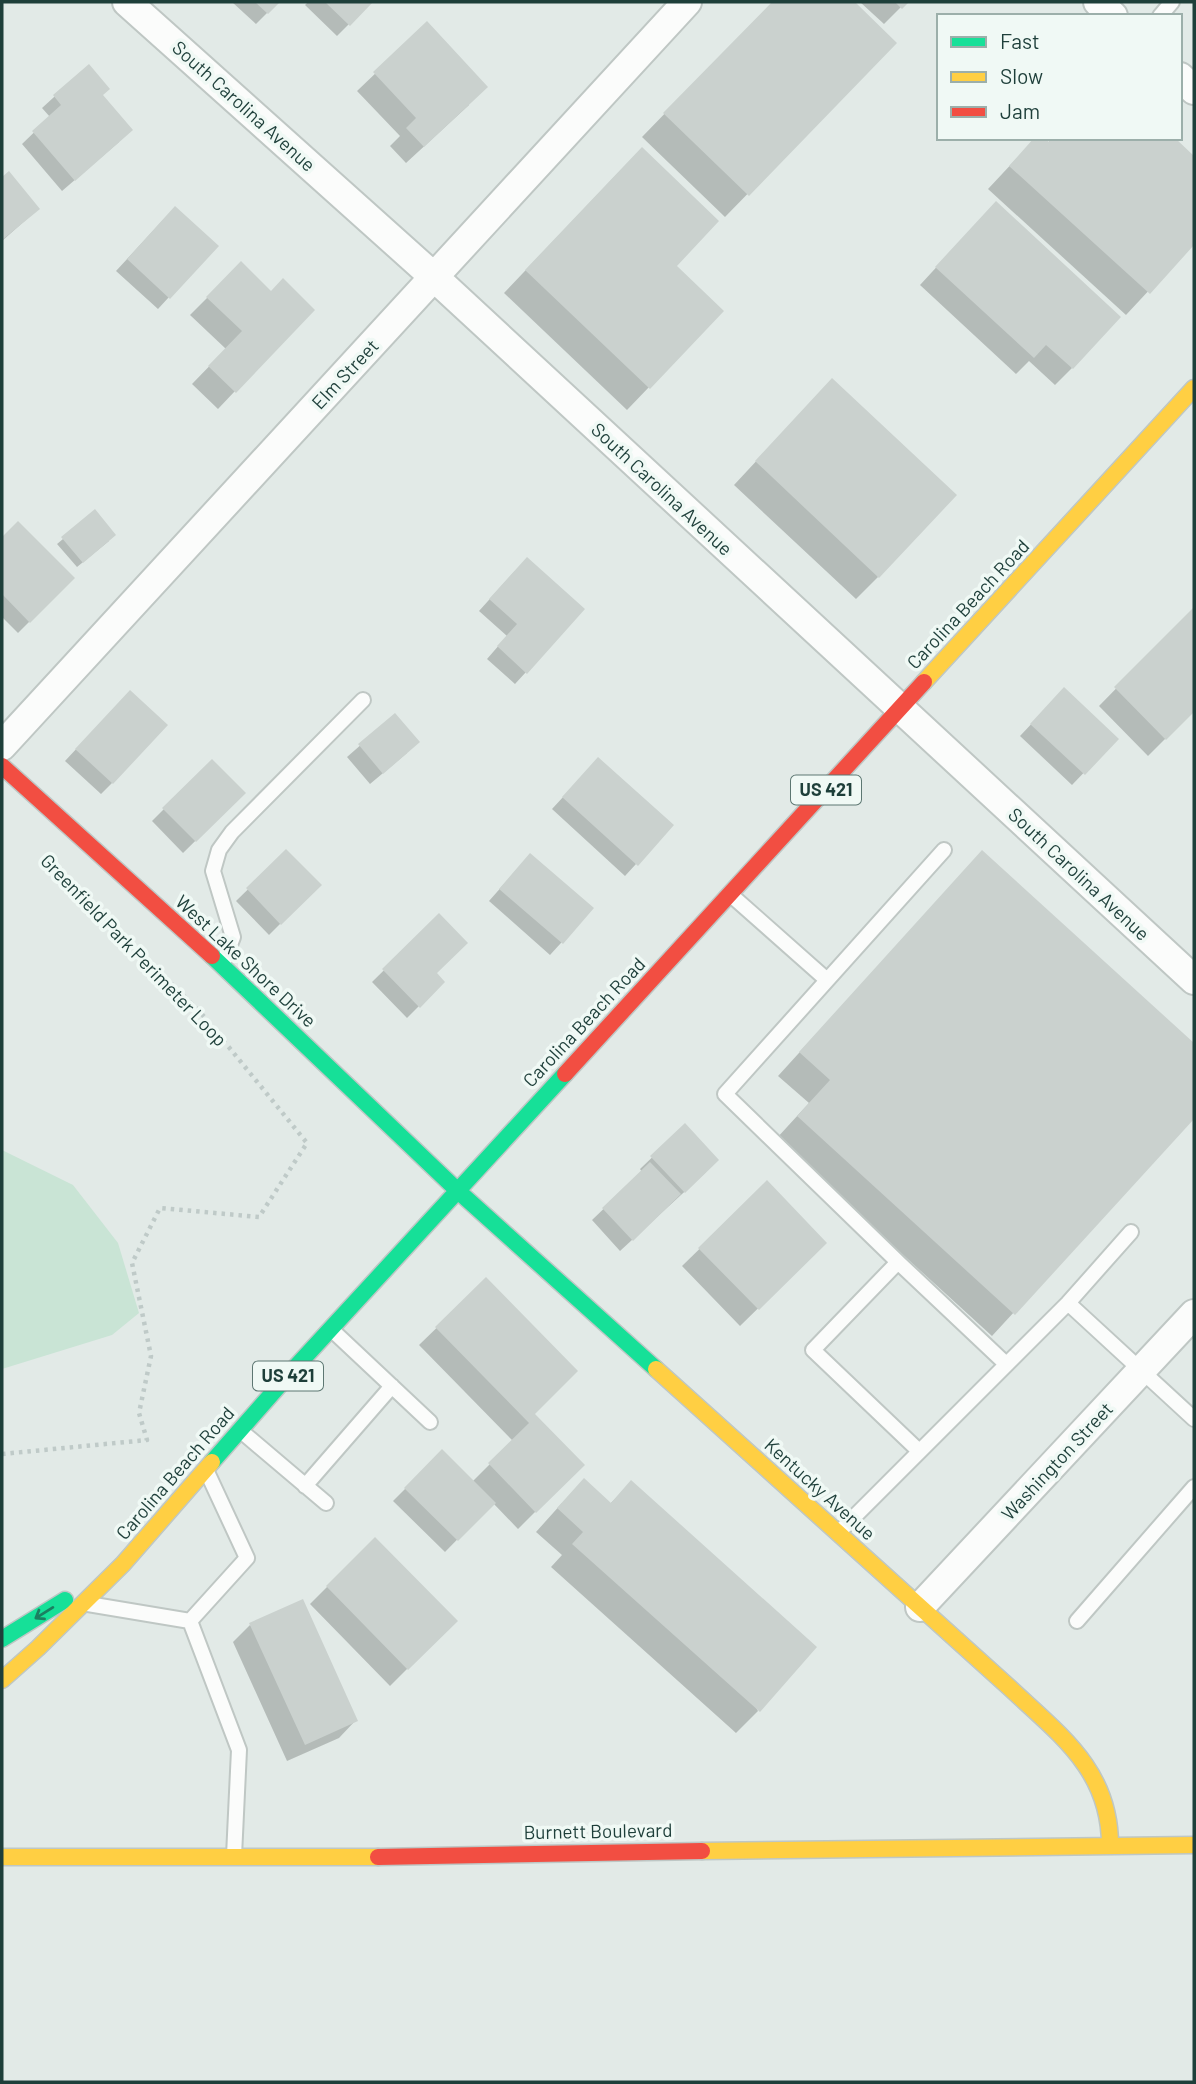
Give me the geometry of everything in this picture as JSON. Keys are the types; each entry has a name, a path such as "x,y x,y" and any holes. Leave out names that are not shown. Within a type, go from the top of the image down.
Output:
{"main road":[{"name":"Carolina Beach Road","path":"2,1680 123,1564 331,1329 1194,388"},
{"name":"West Lake Shore Drive","path":"2,766 222,965 458,1191"},
{"name":"Kentucky Avenue","path":"458,1191 1010,1688 1085,1763 1109,1810 1112,1826 1110,1844"},
{"path":"2,1639 123,1564"},
{"name":"Burnett Boulevard","path":"2,1857 234,1857 1011,1844 1194,1845"}],"street":[{"name":"South Carolina Avenue","path":"127,2 434,277 1194,980"},
{"name":"Elm Street","path":"2,746 687,2"},
{"path":"1098,2 1111,14"},
{"name":"Washington Street","path":"920,1607 1194,1314"}],"lane":[{"path":"222,965 233,937 213,871 219,850 232,832 363,699"},
{"path":"944,850 726,1094 1006,1364"},
{"path":"730,894 827,981"},
{"path":"838,1533 1068,1303 1131,1232"},
{"path":"898,1262 813,1350 919,1451"},
{"path":"1068,1303 1194,1419"},
{"path":"331,1329 430,1422"},
{"path":"305,1486 392,1386"},
{"path":"240,1430 326,1503"},
{"path":"190,1621 247,1558 206,1469"},
{"path":"1077,1620 1194,1487"},
{"path":"84,1603 190,1621"},
{"path":"190,1621 239,1750 234,1857"}],"path":[{"name":"Greenfield Park Perimeter Loop","path":"2,1454 147,1440 139,1413 151,1356 131,1263 160,1208 259,1217 307,1143 201,1013 55,869"}],"green space":[{"path":"2,1150 73,1185 118,1243 139,1313 112,1335 2,1369"}],"building":[{"path":"255,2 280,2 268,14"},
{"path":"325,2 373,2 350,26"},
{"path":"772,2 855,2 897,43 749,196 663,113"},
{"path":"895,2 909,2 902,9"},
{"path":"427,21 488,87 424,147 406,128 416,118 373,72"},
{"path":"89,64 110,89 103,95 133,130 75,181 32,131 61,105 53,95"},
{"path":"1032,140 1177,140 1194,156 1194,245 1150,294 1009,166"},
{"path":"642,147 719,221 677,266 724,311 650,389 525,270"},
{"path":"9,171 40,209 2,240 2,177"},
{"path":"996,201 1121,317 1073,369 1046,345 1034,358 935,267"},
{"path":"175,206 219,246 170,299 127,259"},
{"path":"241,261 271,291 283,278 315,310 236,393 208,366 242,331 206,297"},
{"path":"832,378 957,495 879,578 755,461"},
{"path":"95,509 116,535 83,563 61,537"},
{"path":"18,521 75,578 30,623 2,594 2,537"},
{"path":"527,557 585,609 527,674 497,646 517,624 489,599"},
{"path":"1194,607 1194,712 1166,740 1114,687"},
{"path":"1064,687 1119,739 1085,775 1030,724"},
{"path":"130,690 168,725 113,784 75,749"},
{"path":"395,713 420,742 383,774 358,744"},
{"path":"598,757 674,825 638,866 562,797"},
{"path":"212,759 246,793 196,842 162,808"},
{"path":"286,849 322,885 281,925 246,888"},
{"path":"982,850 1194,1043 1194,1119 1015,1315 797,1116 830,1080 799,1052"},
{"path":"530,853 594,908 563,944 499,889"},
{"path":"439,913 468,943 437,973 445,982 420,1008 382,969"},
{"path":"685,1123 719,1160 685,1193 650,1156"},
{"path":"650,1162 681,1194 633,1241 602,1208"},
{"path":"767,1180 827,1243 759,1310 698,1248"},
{"path":"486,1277 578,1371 535,1414 585,1465 536,1513 488,1463 529,1423 435,1327"},
{"path":"442,1449 496,1503 458,1541 404,1488"},
{"path":"584,1478 611,1503 631,1480 817,1647 760,1712 572,1544 583,1532 557,1508"},
{"path":"375,1537 458,1621 408,1670 326,1586"},
{"path":"303,1599 358,1721 305,1745 249,1623"}],"traffic: fast":[{"path":"212,956 458,1191 656,1369"},
{"path":"212,1462 291,1372 565,1074"},
{"path":"2,1639 65,1600"}],"traffic: slow":[{"path":"924,682 1194,388"},
{"path":"656,1369 1064,1739 1092,1775 1101,1795 1108,1819 1110,1845"},
{"path":"2,1680 123,1564 212,1462"},
{"path":"702,1851 1194,1845"},
{"path":"2,1857 378,1857"}],"traffic: jam":[{"path":"565,1074 924,682"},
{"path":"2,766 212,956"},
{"path":"378,1857 702,1851"}]}
